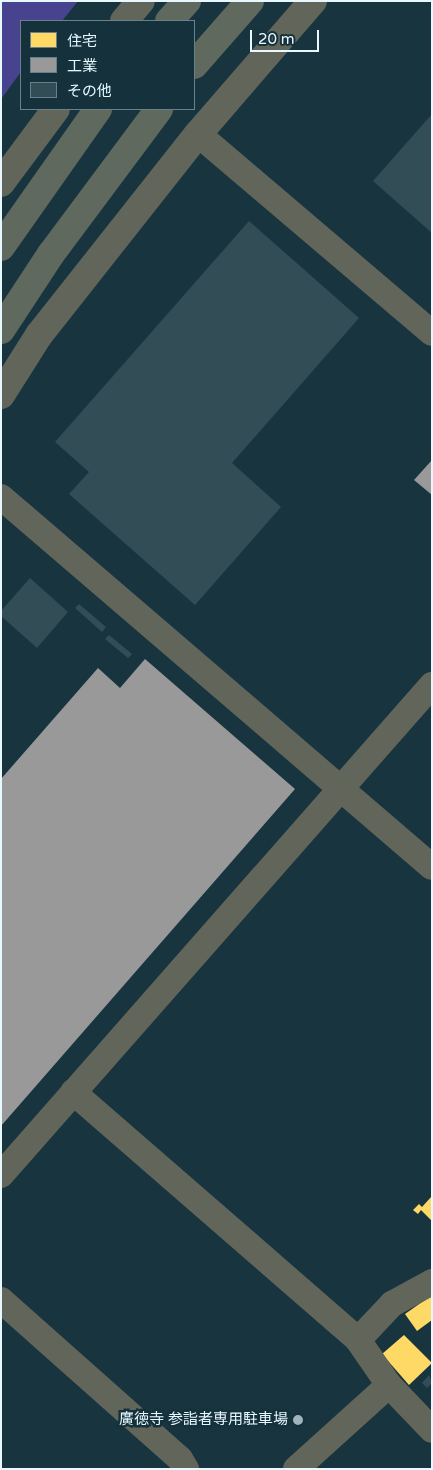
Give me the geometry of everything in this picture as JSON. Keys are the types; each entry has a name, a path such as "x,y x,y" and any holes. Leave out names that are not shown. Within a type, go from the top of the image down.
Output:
{"highway":[{"path":"170,20 187,1"},
{"path":"195,64 250,1"},
{"path":"1,248 97,110"},
{"path":"1,330 51,254 158,110"}],"street":[{"path":"125,20 141,1"},
{"path":"1,395 39,335 198,134 313,1"},
{"path":"1,183 55,110"},
{"path":"198,134 432,333"},
{"path":"1,497 432,867"},
{"path":"1,1175 432,685"},
{"path":"73,1092 358,1340 389,1384 432,1430"},
{"path":"358,1340 392,1304 432,1282"},
{"path":"1,1300 180,1460 186,1469"},
{"path":"296,1469 389,1384"}],"shaded area":[{"path":"1,1 78,1 63,20 20,20 20,73 1,99"}],"building: 住宅":[{"path":"432,1196 432,1221 421,1210 418,1214 413,1210 419,1204 422,1207"},
{"path":"432,1295 432,1320 417,1331 405,1314"},
{"path":"404,1335 432,1363 409,1385 382,1354"}],"building: 工業":[{"path":"432,460 432,495 414,480"},
{"path":"145,659 295,789 1,1126 1,779 98,668 120,688"}],"building: その他":[{"path":"432,114 432,233 373,181"},
{"path":"249,221 359,318 232,463 281,507 195,605 69,494 89,472 55,442"},
{"path":"30,578 68,612 37,648 1,616 1,611"},
{"path":"79,604 106,627 102,632 75,608"},
{"path":"109,635 132,654 128,658 105,639"},
{"path":"429,1375 432,1383 427,1388 422,1383"}],"place":[{"name":"廣徳寺 参詣者専用駐車場","path":"298,1420"}]}
